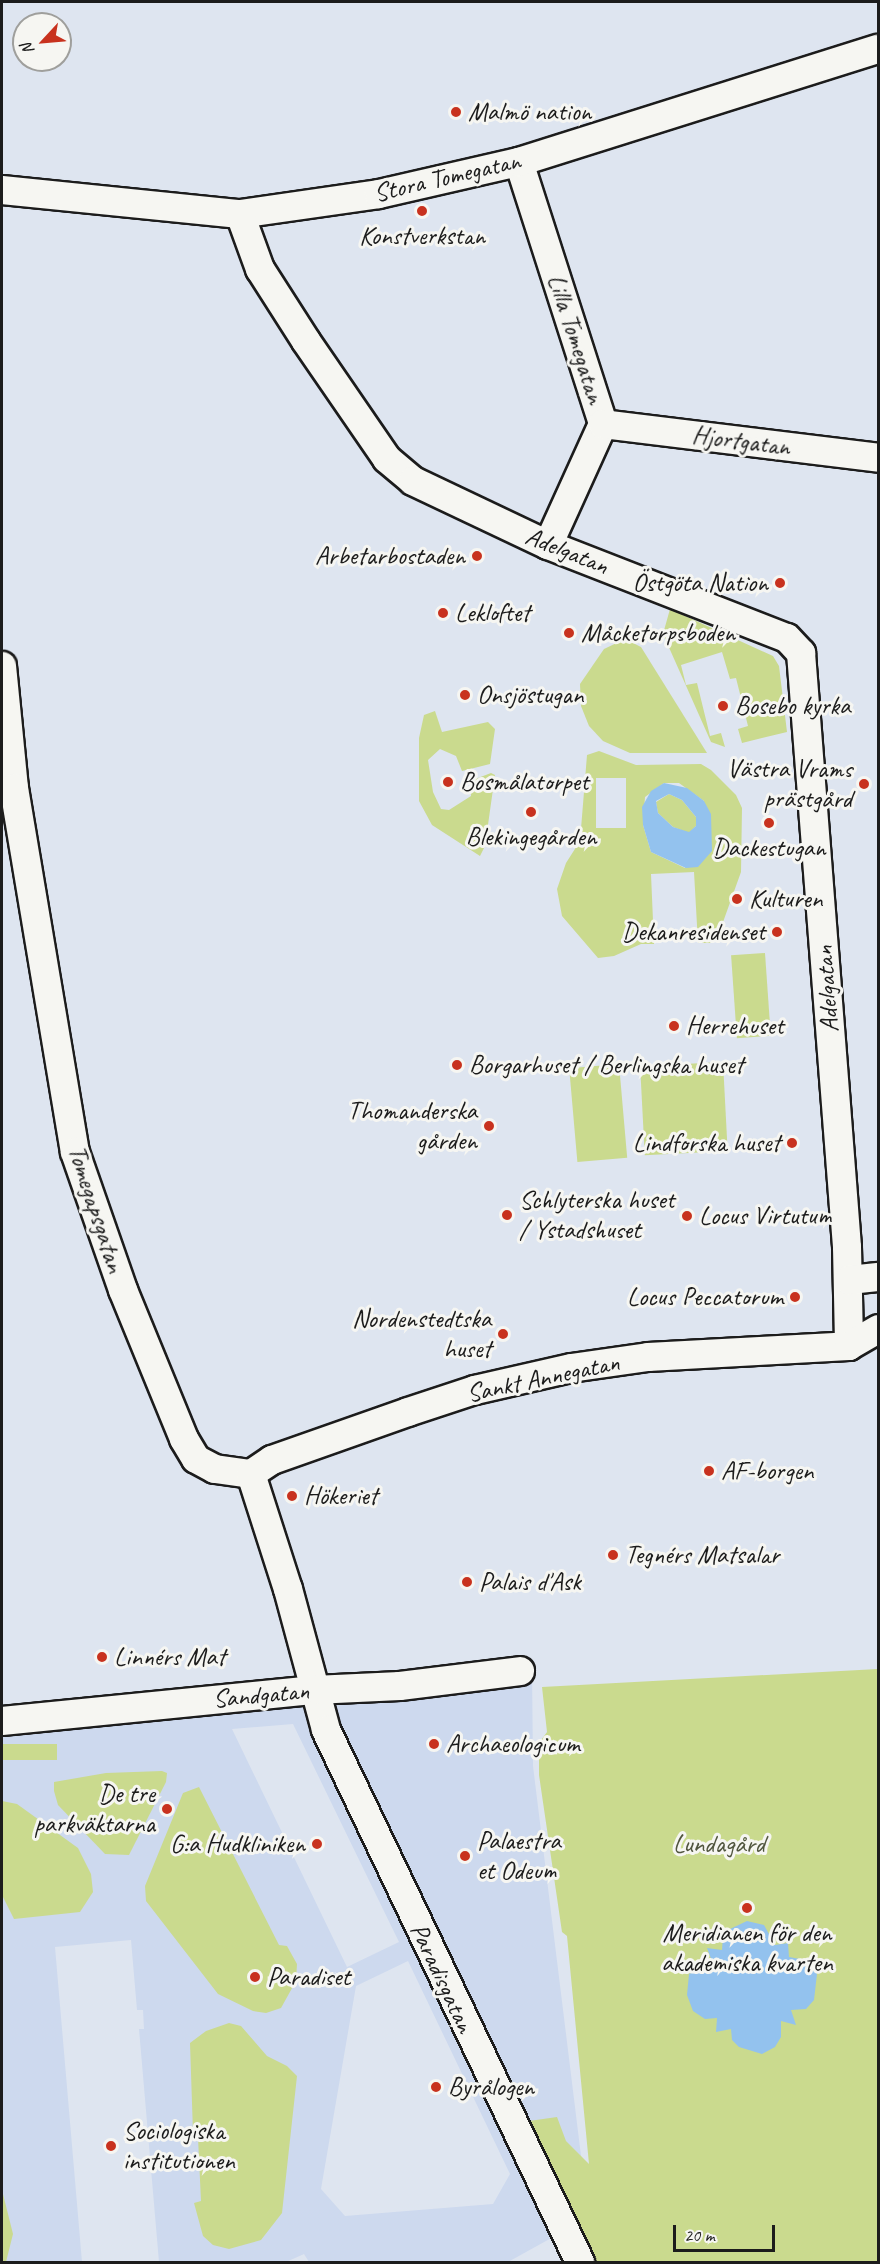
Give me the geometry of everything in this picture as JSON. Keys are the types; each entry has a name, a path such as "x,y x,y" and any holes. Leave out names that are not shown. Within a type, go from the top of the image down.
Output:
{"street":[{"name":"Stora Tomegatan","path":"2,190 240,214 379,194 519,162 879,50"},
{"name":"Lilla Tomegatan","path":"519,162 603,424 548,545"},
{"name":"Adelgatan","path":"240,214 260,269 387,459 413,481 548,545 787,638 801,653 849,1280 849,1346"},
{"name":"Hjortgatan","path":"603,424 879,458"},
{"name":"Tomegapsgatan","path":"2,666 14,788 75,1152 123,1290 184,1439 196,1458 215,1469 251,1474"},
{"path":"849,1280 879,1277"},
{"path":"849,1346 879,1329"},
{"name":"Sankt Annegatan","path":"251,1474 272,1460 408,1412 475,1390 571,1368 648,1357 849,1346"},
{"path":"251,1474 288,1588 314,1690"},
{"name":"Sandgatan","path":"2,1721 314,1690 400,1686 520,1671"},
{"name":"Paradisgatan","path":"314,1690 341,1763 580,2262"}],"shaded area":[{"name":"Paradiset","path":"532,1670 533,1766 583,2172 544,2192 564,2231 508,2262 309,2262 304,2254 286,2262 159,2262 139,2029 144,2029 143,2010 137,2010 131,1940 55,1947 82,2262 2,2262 2,1721","holes":["293,1724 399,1942 347,1967 232,1729","408,1961 510,2174 493,2204 345,2216 321,2189 356,1986"]}],"green space":[{"path":"670,609 773,656 779,666 787,732 742,743 738,729 748,726 736,678 730,679 722,652 681,665 686,685 697,683 710,736 721,733 725,747 711,742 663,634"},
{"path":"625,639 641,647 707,753 630,753 603,741 589,726 581,706 580,684 604,649"},
{"path":"435,711 442,732 488,722 495,729 490,764 462,771 456,756 440,749 428,760 433,792 441,809 449,810 471,796 470,781 491,773 495,775 485,846 480,856 432,825 419,801 419,738 424,715"},
{"path":"599,751 636,765 701,764 711,770 736,795 742,808 741,872 718,936 710,943 698,943 694,872 651,874 654,944 641,944 614,956 598,958 562,916 557,889 566,863 580,841 587,755","holes":["596,778 626,778 626,828 596,828","664,783 679,783 704,801 685,868 651,852 643,825 645,797"]},
{"path":"669,794 682,800 696,817 696,826 689,833 673,827 658,813 656,802"},
{"path":"765,953 771,1036 737,1038 731,955"},
{"path":"723,1062 728,1151 645,1155 640,1066"},
{"path":"619,1064 627,1158 577,1162 569,1068"},
{"name":"Lundagård","path":"878,1669 878,2262 593,2262 557,2201 565,2194 529,2121 557,2117 566,2141 589,2164 567,1936 562,1932 539,1775 539,1743 547,1732 542,1687"},
{"path":"2,1744 57,1744 57,1760 2,1760"},
{"path":"162,1771 167,1773 166,1782 129,1855 105,1854 58,1805 54,1791 54,1782 106,1773"},
{"path":"199,1787 279,1945 287,1946 297,1964 296,1981 281,2008 266,2013 253,2011 218,1994 146,1901 145,1886 183,1793"},
{"path":"2,1801 17,1804 78,1848 91,1874 93,1892 80,1912 14,1919 3,1897"},
{"path":"229,2023 241,2026 267,2056 287,2066 297,2076 282,2213 261,2240 229,2249 213,2245 203,2236 194,2203 201,2201 198,2138 193,2133 190,2043 206,2031"},
{"path":"2,2190 13,2234 6,2262 2,2262"}],"water":[{"path":"664,783 687,788 704,801 711,814 712,851 698,867 686,868 651,852 643,825 642,807 651,791","holes":["669,794 682,800 696,817 696,826 689,832 673,827 658,813 656,801"]},
{"path":"747,1921 764,1925 775,1945 788,1943 789,1957 800,1959 817,1974 814,2000 806,2009 791,2010 796,2025 781,2021 781,2037 775,2047 762,2054 739,2047 732,2040 731,2029 716,2032 717,2018 705,2019 693,2011 687,1995 689,1974 713,1964 707,1948 722,1950 723,1936 730,1929"}],"place":[{"name":"Malmö nation","path":"456,112"},
{"name":"Konstverkstan","path":"422,211"},
{"name":"Arbetarbostaden","path":"477,556"},
{"name":"Östgöta Nation","path":"780,583"},
{"name":"Lekloftet","path":"443,613"},
{"name":"Måcketorpsboden","path":"569,633"},
{"name":"Onsjöstugan","path":"465,695"},
{"name":"Bosebo kyrka","path":"723,706"},
{"name":"Bosmålatorpet","path":"448,782"},
{"name":"Västra Vrams prästgård","path":"864,784"},
{"name":"Blekingegården","path":"531,812"},
{"name":"Dackestugan","path":"769,823"},
{"name":"Kulturen","path":"737,899"},
{"name":"Dekanresidenset","path":"777,932"},
{"name":"Herrehuset","path":"674,1026"},
{"name":"Borgarhuset / Berlingska huset","path":"457,1065"},
{"name":"Thomanderska gården","path":"489,1126"},
{"name":"Lindforska huset","path":"792,1143"},
{"name":"Schlyterska huset / Ystadshuset","path":"507,1215"},
{"name":"Locus Virtutum","path":"687,1216"},
{"name":"Locus Peccatorum","path":"795,1297"},
{"name":"Nordenstedtska huset","path":"503,1334"},
{"name":"AF-borgen","path":"709,1471"},
{"name":"Hökeriet","path":"292,1496"},
{"name":"Tegnérs Matsalar","path":"613,1555"},
{"name":"Palais d'Ask","path":"467,1582"},
{"name":"Linnérs Mat","path":"102,1657"},
{"name":"Archaeologicum","path":"434,1744"},
{"name":"De tre parkväktarna","path":"167,1809"},
{"name":"G:a Hudkliniken","path":"317,1844"},
{"name":"Palaestra et Odeum","path":"465,1856"},
{"name":"Meridianen för den akademiska kvarten","path":"747,1908"},
{"name":"Paradiset","path":"255,1977"},
{"name":"Byrålogen","path":"436,2087"},
{"name":"Sociologiska institutionen","path":"111,2146"}]}
